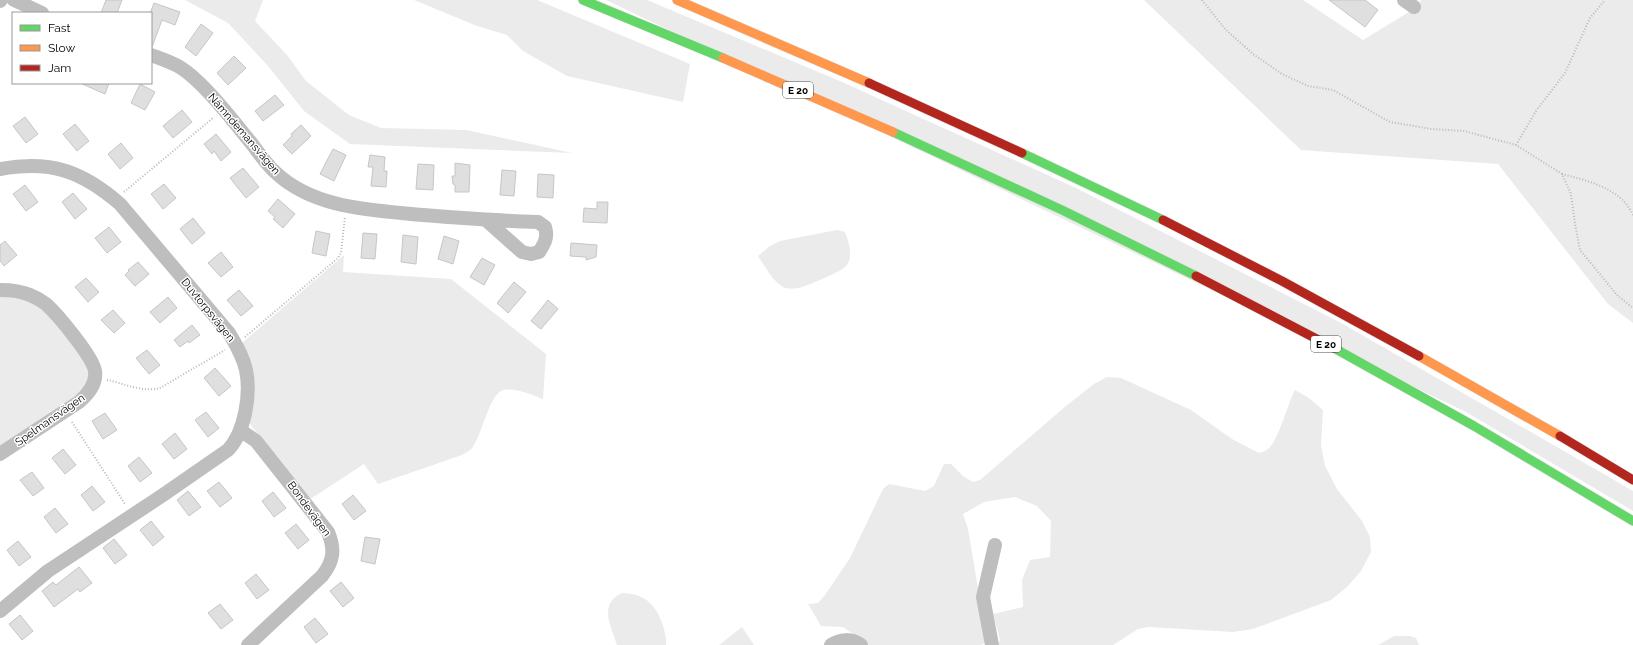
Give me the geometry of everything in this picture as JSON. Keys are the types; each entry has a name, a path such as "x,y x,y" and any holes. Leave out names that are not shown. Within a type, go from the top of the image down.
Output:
{"highway":[{"name":"E 20","path":"583,0 732,62 893,132 1149,252 1240,298 1399,384 1531,459 1633,521"},
{"path":"677,0 913,103 1078,179 1162,220 1323,303 1413,352 1633,480"}],"street":[{"path":"14,0 40,12"},
{"name":"Nämndemansvägen","path":"152,55 177,66 191,76 223,110 274,172 310,195 331,203 347,206 486,220"},
{"name":"Duvtorpsvägen","path":"0,169 37,166 57,168 81,176 103,189 115,199 229,333 240,351 246,369 248,386 246,404 240,430 234,443 228,450 48,571 0,611"},
{"path":"0,290 12,290 30,295 46,304 93,362 96,372 95,379"},
{"name":"Spelmansvägen","path":"0,454 79,402 89,394 95,379"},
{"name":"Bondevägen","path":"240,430 256,441 328,532 332,544 332,556 329,567 322,576 248,645"},
{"path":"992,645 983,597 995,544"},
{"path":"831,645 838,641 848,640 861,645"}],"path":[{"path":"1202,0 1225,29 1252,54 1282,74 1308,86 1333,90 1390,122 1431,129 1464,131 1516,145 1562,174 1590,182 1614,192 1629,206 1633,215"},
{"path":"1516,145 1536,111 1565,73 1590,18 1605,0"},
{"path":"115,199 223,110"},
{"path":"1562,174 1571,194 1580,250 1617,295 1633,308"},
{"path":"95,379 155,390 235,344 338,258 341,253 347,206"},
{"path":"65,411 132,515"}],"shaded area":[{"path":"185,0 263,0 255,21 287,55 306,81 349,115 381,128 466,130 572,153 350,144 304,111 268,66 228,23"},
{"path":"414,0 537,0 690,64 683,102 567,76 523,51 507,35 477,26"},
{"path":"606,0 647,0 842,82 1076,188 1343,324 1609,477 1633,491 1633,511 1466,412"},
{"path":"1144,0 1303,0 1363,40 1417,7 1421,0 1633,0 1633,323 1608,304 1498,164 1301,150"},
{"path":"837,230 845,232 847,236 850,250 848,264 837,272 802,287 795,289 783,287 772,277 758,256 770,246 780,241"},
{"path":"344,255 343,272 451,279 546,354 543,399 516,390 501,391 489,408 476,442 469,451 462,455 378,484 364,464 312,498 309,498 252,427 249,421 242,343"},
{"path":"9,296 26,299 42,309 84,358 89,369 89,381 79,395 0,447 0,297"},
{"path":"1107,377 1121,378 1191,410 1232,439 1259,453 1268,449 1276,438 1295,390 1309,398 1323,410 1321,445 1325,466 1337,489 1362,521 1370,537 1371,552 1361,571 1347,587 1331,600 1253,629 1233,632 1149,627 1138,629 1113,645 997,645 1000,640 993,614 1023,607 1022,580 1030,560 1050,557 1051,521 1037,506 1015,497 984,502 963,514 968,529 987,642 981,645 869,645 843,627 821,626 808,604 818,603 850,558 883,489 889,484 925,491 934,486 944,464 951,464 963,476 973,482 980,480 1066,406 1094,384"},
{"path":"622,593 638,596 650,603 661,621 664,629 666,645 617,645 608,616 608,609 610,603"},
{"path":"742,627 754,645 719,645"},
{"path":"1394,636 1410,636 1416,638 1419,645 1378,645"}],"building":[{"path":"106,0 122,0 117,12 101,12"},
{"path":"1329,0 1365,0 1378,10 1365,27"},
{"path":"154,3 180,12 175,25 162,20 152,47 152,12"},
{"path":"201,24 213,33 196,56 185,47"},
{"path":"234,56 246,68 228,85 217,73"},
{"path":"82,84 109,84 105,94"},
{"path":"140,84 155,92 145,110 131,103"},
{"path":"275,95 284,105 263,121 255,111"},
{"path":"182,110 192,122 173,138 163,126"},
{"path":"25,117 38,134 26,143 13,126"},
{"path":"75,124 89,141 77,151 63,134"},
{"path":"301,125 311,136 292,154 283,145 292,136 291,134"},
{"path":"216,134 231,152 221,161 214,151 212,154 204,144"},
{"path":"121,143 133,158 120,169 108,154"},
{"path":"333,149 346,155 334,181 320,174"},
{"path":"370,155 385,157 384,171 387,171 386,187 371,186 373,167 368,167"},
{"path":"455,163 470,165 469,192 455,192 455,185 453,184 452,176 455,176"},
{"path":"418,164 434,165 433,190 416,189"},
{"path":"243,168 259,187 246,198 230,178"},
{"path":"502,170 516,171 514,196 500,195"},
{"path":"538,174 554,175 553,198 537,197"},
{"path":"164,184 176,198 163,209 151,194"},
{"path":"25,185 38,202 26,211 13,194"},
{"path":"73,193 87,209 75,219 62,202"},
{"path":"278,199 295,214 283,228 273,219 275,217 268,211"},
{"path":"597,202 608,202 607,223 583,222 584,208 597,209"},
{"path":"193,218 205,233 192,244 180,229"},
{"path":"109,227 121,242 107,253 95,238"},
{"path":"316,231 330,234 326,256 312,253"},
{"path":"363,233 377,234 375,259 361,258"},
{"path":"403,235 418,237 416,264 401,262"},
{"path":"444,236 459,241 453,264 438,259"},
{"path":"5,241 17,255 4,266 0,261 0,245"},
{"path":"571,243 597,245 596,257 586,260 586,257 570,256"},
{"path":"221,252 233,267 221,277 208,263"},
{"path":"482,258 495,265 484,285 470,277"},
{"path":"138,262 149,274 135,286 125,275 129,271 128,270"},
{"path":"86,278 99,292 88,302 75,287"},
{"path":"514,282 526,292 508,313 497,303"},
{"path":"239,290 253,306 241,316 227,300"},
{"path":"168,297 177,308 160,323 150,312"},
{"path":"548,300 558,309 541,329 531,321"},
{"path":"113,310 125,323 114,333 101,320"},
{"path":"192,325 200,335 189,343 188,341 180,347 174,340"},
{"path":"147,350 160,365 149,374 136,358"},
{"path":"215,368 231,386 219,396 204,378"},
{"path":"206,412 219,428 208,437 195,420"},
{"path":"105,413 117,430 103,439 92,421"},
{"path":"175,433 187,449 174,459 162,444"},
{"path":"63,449 76,465 65,474 52,458"},
{"path":"139,457 152,473 140,482 128,466"},
{"path":"32,472 44,488 33,496 20,480"},
{"path":"219,482 232,498 220,507 207,491"},
{"path":"92,486 105,502 93,511 81,495"},
{"path":"188,491 201,507 189,516 177,500"},
{"path":"273,492 286,508 274,517 262,501"},
{"path":"353,495 366,511 354,520 342,504"},
{"path":"55,508 68,524 56,533 44,517"},
{"path":"151,521 164,537 153,546 140,530"},
{"path":"296,524 309,540 298,549 285,533"},
{"path":"365,537 380,539 375,564 361,561"},
{"path":"114,539 127,555 115,564 103,548"},
{"path":"18,541 31,557 19,566 7,550"},
{"path":"79,567 92,583 80,592 78,589 54,607 42,591 53,582 56,585"},
{"path":"256,574 269,590 257,599 245,583"},
{"path":"341,582 354,598 343,607 330,591"},
{"path":"220,604 233,620 221,629 208,613"},
{"path":"20,615 33,631 22,640 9,624"},
{"path":"315,618 328,634 316,643 304,627"}],"traffic: fast":[{"path":"583,0 723,58"},
{"path":"893,132 1062,210 1196,276"},
{"path":"1022,153 1163,220"},
{"path":"1334,348 1474,426 1633,521"}],"traffic: slow":[{"path":"677,0 869,83"},
{"path":"723,58 893,132"},
{"path":"1419,356 1560,436"}],"traffic: jam":[{"path":"869,83 1022,153"},
{"path":"1163,220 1282,281 1419,356"},
{"path":"1196,276 1334,348"},
{"path":"1560,436 1633,480"}]}
